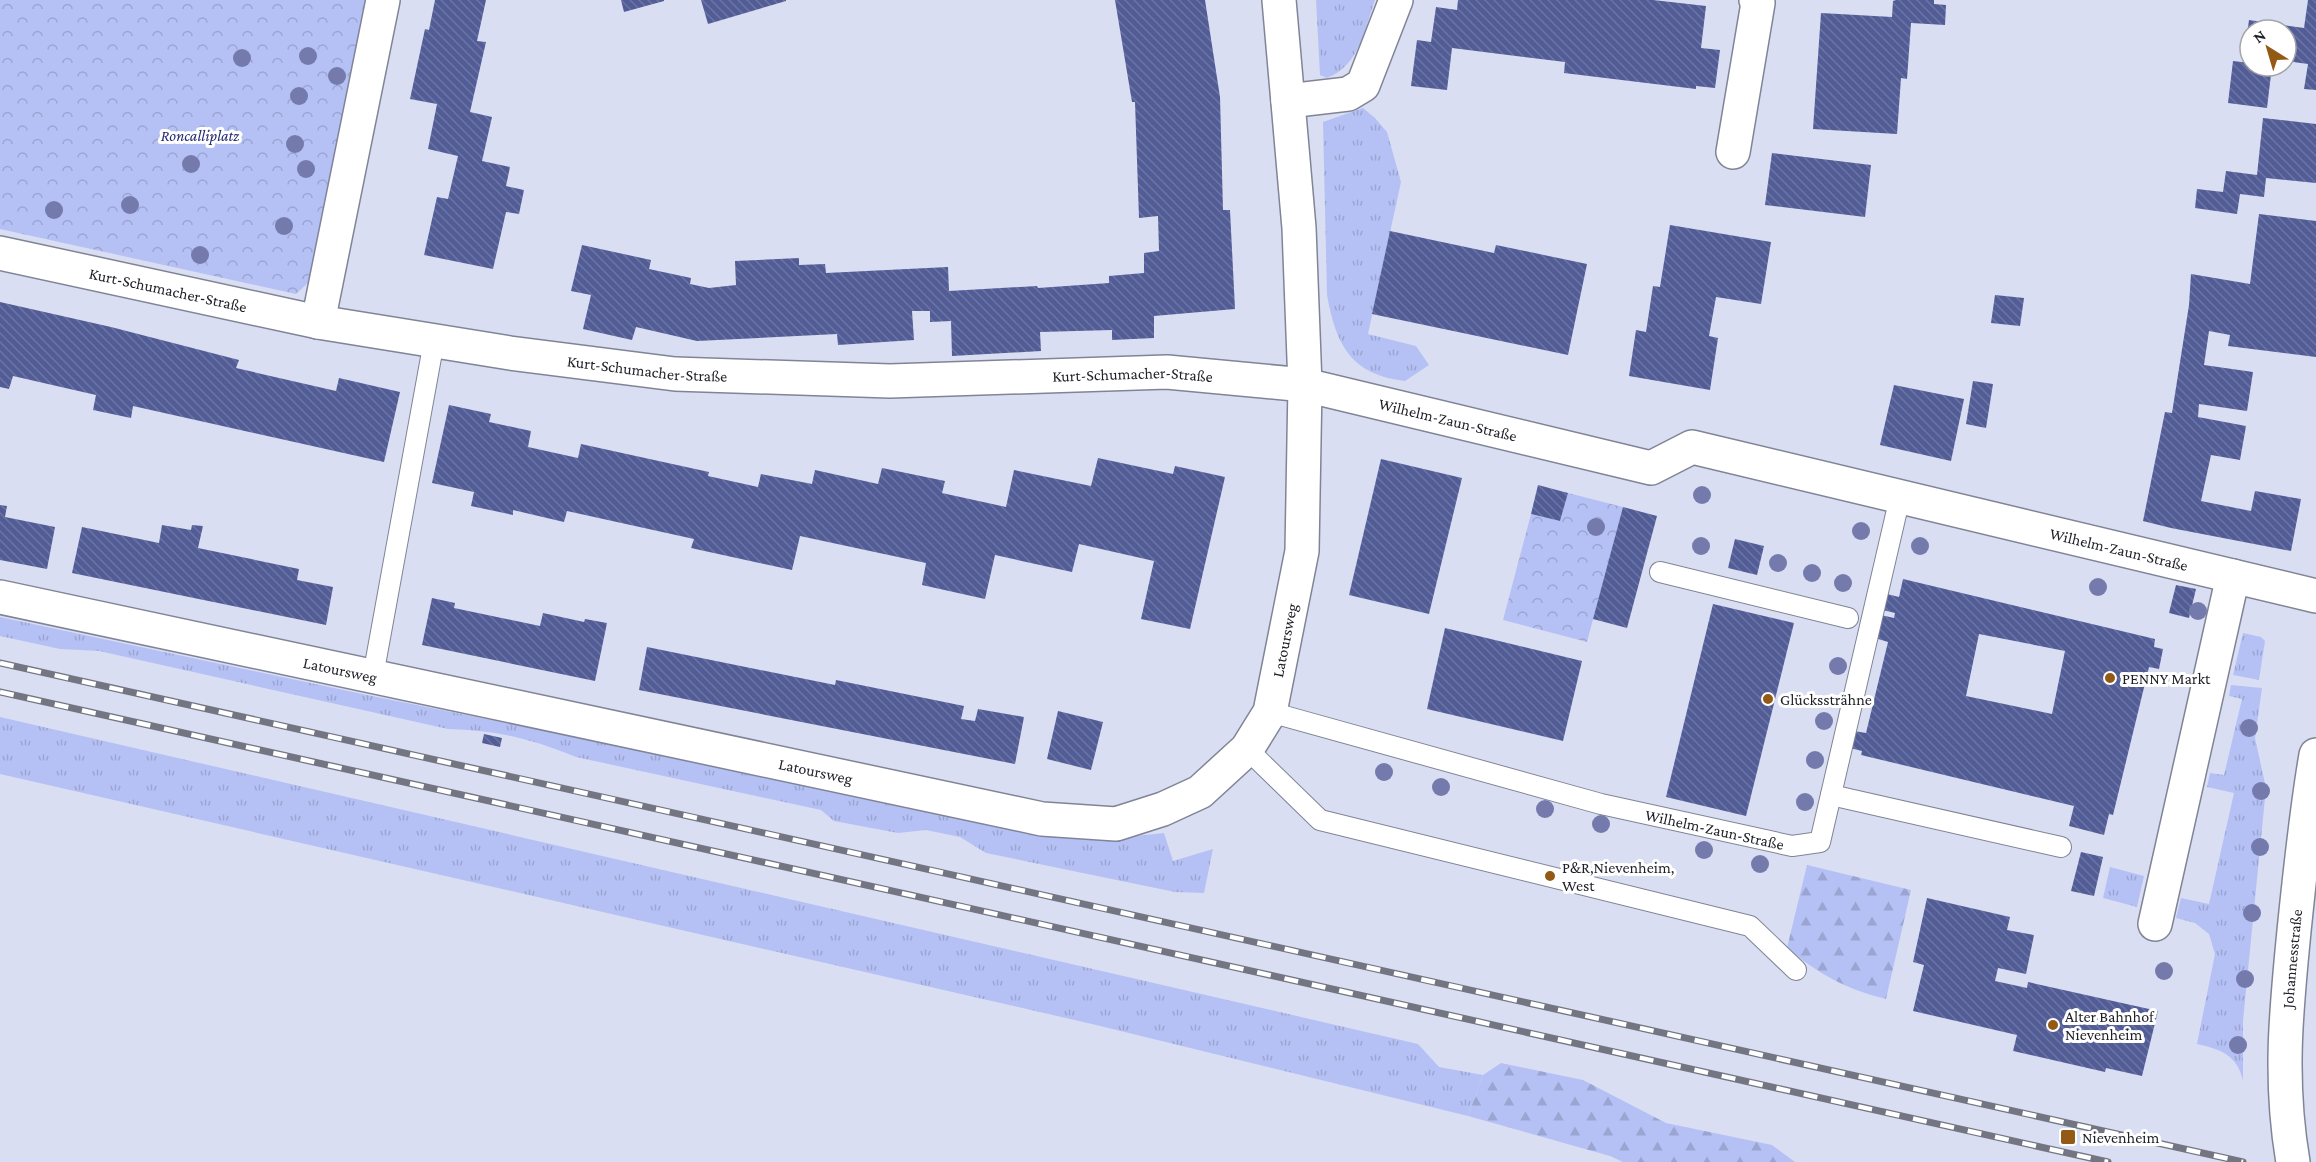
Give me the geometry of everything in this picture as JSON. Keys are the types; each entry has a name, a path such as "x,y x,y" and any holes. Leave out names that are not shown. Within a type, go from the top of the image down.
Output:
{"street":[{"path":"318,322 383,0"},
{"path":"1279,0 1299,228 1305,385"},
{"path":"1288,101 1348,94 1363,85 1396,0"},
{"path":"1733,152 1758,3 1756,0"},
{"name":"Kurt-Schumacher-Straße","path":"0,253 318,322 434,341 675,374 890,381 1167,372 1305,385"},
{"name":"Wilhelm-Zaun-Straße","path":"1305,385 1651,468 1692,447 2316,596"},
{"name":"Latoursweg","path":"0,597 1041,819 1116,824 1163,809 1200,792 1247,749 1270,712 1302,551 1305,385"},
{"path":"2155,924 2233,576"},
{"name":"Johannesstraße","path":"2293,1162 2285,1102 2285,1018 2306,815 2316,755"}],"lane":[{"path":"373,675 434,341"},
{"name":"Wilhelm-Zaun-Straße","path":"1270,712 1601,804 1792,846 1820,842 1900,497"},
{"path":"1660,572 1848,618"},
{"path":"1247,749 1320,820 1750,926 1796,970"},
{"path":"1831,795 2061,847"}],"green space":[{"name":"Roncalliplatz","path":"0,0 371,0 309,282 296,294 0,229"},
{"path":"1316,0 1375,0 1354,56 1347,65 1327,78 1320,75"},
{"path":"1363,108 1387,132 1401,182 1368,334 1416,346 1429,365 1405,381 1371,372 1349,354 1335,329 1327,295 1323,122"},
{"path":"1568,493 1623,507 1587,642 1503,620 1531,514 1560,521"},
{"path":"0,617 367,695 1032,829 1118,838 1164,833 1173,861 1213,849 1204,893 1175,892 986,853 960,837 926,830 898,833 834,821 821,810 576,757 514,737 482,731 448,729 99,651 60,649 0,636"},
{"path":"2243,633 2261,637 2265,641 2259,680 2233,675"},
{"path":"2231,685 2262,688 2255,738 2266,788 2243,1021 2243,1081 2237,1065 2227,1055 2214,1048 2197,1044 2215,954 2209,934 2195,923 2176,918 2181,898 2209,904 2234,793 2207,787 2210,773 2224,775 2242,699 2229,696"},
{"path":"0,717 1418,1044 1439,1067 1483,1075 1468,1116 1092,1024 0,774"},
{"path":"1807,865 1911,890 1886,999 1833,980 1787,948"},
{"path":"2110,867 2144,876 2137,907 2103,898"},
{"path":"1501,1063 1583,1080 1666,1123 1772,1145 1795,1162 1623,1162 1610,1156 1468,1116 1483,1075"}],"building":[{"path":"435,0 486,0 477,41 486,42 470,112 492,117 482,161 510,167 506,186 524,190 519,214 506,212 493,269 424,255 437,197 448,199 458,156 428,149 437,104 410,99 425,29 429,30"},
{"path":"621,0 664,0 664,1 624,12"},
{"path":"701,0 786,0 786,1 708,24"},
{"path":"1115,0 1205,0 1220,97 1223,210 1230,210 1235,309 1154,316 1154,338 1112,340 1112,330 1040,332 1041,351 952,356 951,321 930,322 930,311 912,311 914,340 838,345 837,334 697,341 636,327 632,340 583,329 591,295 571,291 582,245 651,260 649,269 691,278 690,284 709,288 736,285 735,261 799,258 799,265 825,264 826,273 948,267 949,291 1109,283 1109,276 1144,273 1144,253 1159,251 1158,216 1139,218 1135,102 1132,102"},
{"path":"1458,0 1653,0 1706,6 1701,48 1720,50 1715,88 1696,86 1696,89 1564,73 1565,62 1452,48 1447,90 1411,86 1417,40 1431,42 1436,7 1457,10"},
{"path":"1934,0 1934,4 1946,5 1945,25 1911,23 1907,79 1901,78 1897,134 1813,129 1821,13 1892,17 1893,1"},
{"path":"2308,0 2316,0 2316,90 2304,89 2308,64 2298,63 2298,27 2304,28"},
{"path":"2233,61 2238,62 2238,78 2271,78 2267,108 2228,103"},
{"path":"2263,118 2316,124 2316,183 2266,178 2264,197 2240,194 2237,214 2195,208 2197,189 2223,192 2226,171 2257,175"},
{"path":"1772,153 1871,165 1865,217 1765,205"},
{"path":"2259,214 2316,221 2316,357 2228,346 2230,335 2209,331 2204,365 2253,372 2247,411 2199,404 2198,417 2246,426 2240,460 2211,455 2201,501 2251,511 2255,491 2301,499 2291,551 2143,521 2165,412 2172,413 2189,305 2191,274 2250,284"},
{"path":"1670,225 1771,242 1761,304 1716,297 1709,336 1718,338 1710,390 1629,376 1636,330 1646,332 1653,286 1660,287"},
{"path":"1390,231 1494,253 1496,245 1587,264 1568,355 1372,314"},
{"path":"1995,295 2024,298 2020,326 1991,323"},
{"path":"0,302 111,327 239,360 236,368 336,391 339,378 400,392 384,462 133,406 131,418 93,410 96,395 13,376 9,389 0,387"},
{"path":"1973,381 1993,384 1986,428 1966,424"},
{"path":"1894,385 1964,399 1951,461 1880,445"},
{"path":"449,405 491,414 489,422 531,431 528,447 578,458 581,444 709,472 708,476 758,487 761,474 812,484 815,470 878,484 882,468 945,481 942,493 1006,507 1014,470 1091,486 1098,458 1173,474 1175,466 1225,477 1190,629 1141,619 1154,561 1079,544 1072,572 995,555 985,599 922,585 926,563 800,536 792,570 691,548 694,539 567,511 564,522 513,510 513,515 471,506 474,492 432,483"},
{"path":"1381,459 1462,478 1429,614 1349,595"},
{"path":"1538,485 1568,493 1560,521 1531,514"},
{"path":"0,505 7,506 5,517 55,527 47,569 0,560"},
{"path":"1623,507 1657,516 1627,628 1593,619"},
{"path":"162,525 191,530 192,525 203,526 198,548 299,569 297,580 333,587 326,625 72,573 82,527 159,543"},
{"path":"1735,539 1764,546 1757,575 1728,568"},
{"path":"1903,579 2155,639 2154,647 2163,649 2159,669 2149,667 2113,815 2109,814 2104,835 2069,826 2074,806 1861,755 1862,751 1850,748 1854,731 1866,733 1888,642 1875,638 1881,615 1894,618 1895,613 1883,610 1887,594 1899,597","holes":["1979,634 2065,651 2052,714 1966,696"]},
{"path":"2176,585 2196,589 2189,618 2169,613"},
{"path":"432,598 455,603 454,608 540,626 543,613 584,622 585,619 607,623 595,681 422,645"},
{"path":"1713,604 1794,623 1746,816 1666,797"},
{"path":"1445,628 1582,661 1563,741 1427,709"},
{"path":"647,647 835,685 836,680 964,706 961,719 975,721 978,709 1024,717 1015,764 639,690"},
{"path":"1058,711 1103,722 1091,770 1047,759"},
{"path":"484,734 502,738 500,747 482,743"},
{"path":"2081,852 2103,857 2094,896 2071,891"},
{"path":"1927,898 2010,917 2007,930 2034,935 2026,974 1998,968 1995,981 2027,988 2028,982 2158,1011 2142,1076 2106,1068 2105,1072 2013,1051 2017,1035 1913,1011 1924,965 1913,962"}],"railway":[{"path":"0,663 2243,1162"},
{"path":"0,692 2108,1162"}],"place":[{"name":"PENNY Markt","path":"2110,678"},
{"name":"Glückssträhne","path":"1768,699"},
{"name":"P&R,Nievenheim, West","path":"1550,876"},
{"name":"Alter Bahnhof Nievenheim","path":"2053,1025"},
{"name":"Nievenheim","path":"2068,1137"}]}
